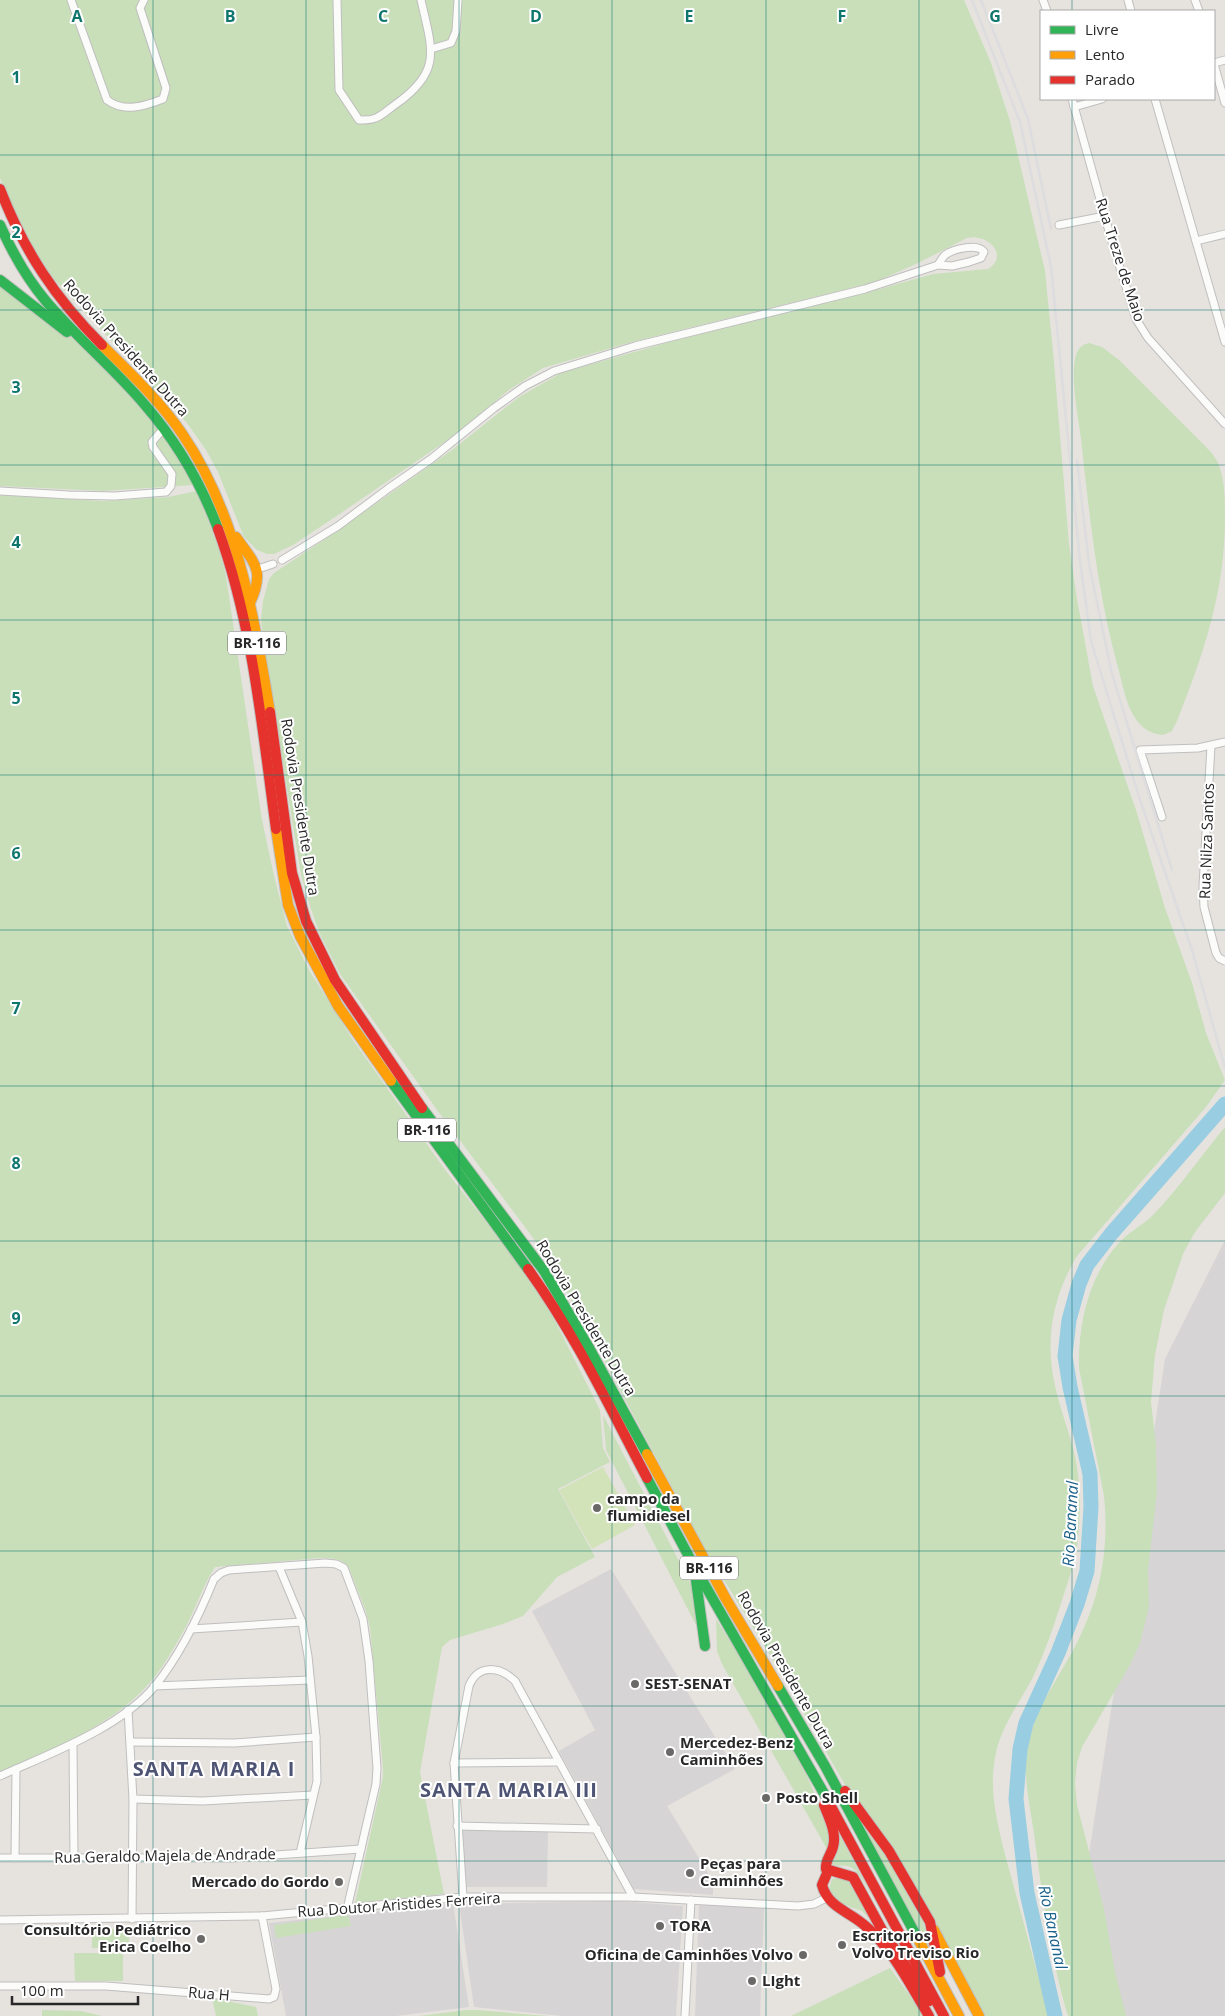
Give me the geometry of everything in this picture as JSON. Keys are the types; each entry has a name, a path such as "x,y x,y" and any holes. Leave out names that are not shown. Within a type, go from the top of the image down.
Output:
{"main road":[{"name":"Rodovia Presidente Dutra","path":"0,189 9,215 47,282 72,314 135,378 166,412 183,435 199,459 229,528 250,603 268,702 292,873 298,897 316,944 334,980 439,1132 544,1271 726,1599 825,1766 959,2016"},
{"name":"Rodovia Presidente Dutra","path":"0,225 17,258 38,291 67,324 140,398 164,428 185,458 211,510 226,552 241,605 253,670 288,905 316,972 347,1020 550,1299 694,1566 809,1765 943,2016"},
{"path":"0,280 62,329 98,354"},
{"path":"229,528 258,570 258,584 250,603"},
{"path":"694,1566 705,1646"},
{"path":"809,1765 834,1835 834,1848 825,1862 828,1872"},
{"path":"825,1766 879,1836 930,1922 979,2016"},
{"path":"828,1872 822,1885 826,1898 830,1903 867,1926 887,1951 929,2016"},
{"path":"828,1872 842,1872 853,1878 908,1972 943,2016"},
{"path":"930,1922 943,1987"}],"street":[{"path":"71,0 107,100 116,106 141,107 163,99 166,88 140,8 144,0"},
{"path":"337,0 339,90 359,120 373,121 408,96 427,73 432,49 420,0"},
{"path":"432,49 451,43 456,31 458,0"},
{"path":"1215,68 1225,103"},
{"name":"Rua Treze de Maio","path":"1072,100 1129,298 1140,326 1148,338 1225,424"},
{"path":"1074,107 1098,100"},
{"path":"1155,100 1225,342"},
{"path":"1059,225 1105,216"},
{"path":"1196,240 1225,234"},
{"path":"282,560 338,526 431,459 494,408 525,386 554,371 635,346 864,289 938,266 952,266 969,262 980,258 984,252 979,247 975,247 953,252 944,256 938,266"},
{"path":"0,491 115,496 166,492 171,486 172,474 152,442 164,428"},
{"path":"258,570 273,564"},
{"path":"1162,817 1140,750 1198,748 1225,742"},
{"name":"Rua Nilza Santos","path":"1211,746 1203,900 1216,953 1219,958 1225,961"},
{"path":"0,1776 73,1744 128,1710 154,1686 191,1628 214,1579 221,1573 229,1570 332,1563 342,1567 348,1576 363,1619 377,1768 376,1784 347,1909"},
{"path":"278,1567 302,1622 316,1737 317,1781 300,1853"},
{"path":"191,1628 302,1622"},
{"path":"463,1897 454,1762 469,1686 478,1673 489,1670 503,1672 515,1681 633,1896"},
{"path":"154,1686 310,1680"},
{"path":"128,1710 133,1799 132,1919"},
{"path":"131,1742 234,1743 316,1737"},
{"path":"73,1744 74,1859"},
{"path":"454,1762 558,1762"},
{"path":"15,1858 16,1769"},
{"path":"133,1799 203,1801 313,1795"},
{"path":"457,1826 597,1829"},
{"name":"Rua Geraldo Majela de Andrade","path":"0,1858 233,1858 361,1849"},
{"name":"Rua Doutor Aristides Ferreira","path":"0,1920 262,1916 463,1897 633,1896 798,1906 814,1904 826,1898"},
{"path":"685,2016 691,1900"},
{"name":"Rua H","path":"0,1986 106,1986 269,1999 274,1997 276,1989 262,1916"}],"shaded area":[{"path":"1225,1240 1225,2016 1101,2016 1083,1893 1165,1359"},
{"path":"611,1569 735,1769 667,1806 713,1881 713,1895 634,1889 559,1751 595,1730 532,1611"},
{"path":"461,1828 548,1830 547,1887 464,1887"},
{"path":"621,1901 683,1906 676,2016 563,2016 474,2007 459,1904"},
{"path":"453,1903 469,2007 396,2016 286,2016 269,1923"},
{"name":"LIght","path":"699,1904 764,1907 760,2016 695,2016"}],"green space":[{"path":"0,0 964,0 991,63 1010,121 1045,271 1069,544 1093,686 1137,813 1165,908 1192,983 1206,1033 1225,1080 1206,1107 1077,1256 1061,1288 1056,1304 1051,1338 1052,1372 1058,1400 1073,1448 1078,1476 1080,1503 1076,1554 1045,1649 1032,1679 1003,1731 996,1753 993,1775 998,1827 1049,2016 984,2016 970,1988 869,1815 844,1783 778,1668 705,1549 546,1255 440,1114 340,974 319,932 301,875 261,619 263,601 269,579 274,573 452,450 519,397 561,373 669,342 933,274 988,269 997,258 993,246 982,239 975,237 967,238 875,282 628,343 543,368 509,390 452,437 341,513 293,545 274,554 267,554 257,550 244,537 218,472 206,450 187,423 54,279 34,252 9,203 0,178"},
{"path":"0,284 69,335 120,383 148,415 172,449 193,485 103,491 0,486"},
{"path":"1089,343 1102,347 1119,360 1208,449 1217,461 1223,481 1225,503 1224,544 1217,596 1196,671 1177,721 1172,731 1163,735 1153,733 1144,728 1131,711 1126,699 1109,633 1091,522 1074,388 1076,356 1081,347"},
{"path":"197,491 220,552 226,576 262,820 287,926 309,970 353,1040 446,1171 518,1262 550,1311 600,1410 603,1448 610,1462 558,1489 595,1557 557,1577 523,1616 450,1640 442,1647 420,1772 444,1894 355,1903 383,1777 383,1768 370,1628 366,1612 349,1568 343,1562 336,1559 320,1558 215,1567 174,1648 146,1688 124,1707 90,1729 0,1773 0,495 103,501 168,497"},
{"path":"1225,1127 1225,1193 1195,1232 1183,1254 1164,1310 1155,1355 1151,1402 1156,1445 1157,1492 1148,1570 1149,1607 1140,1643 1130,1665 1082,1747 1077,1763 1075,1783 1077,1805 1104,1909 1115,1972 1126,2016 1068,2016 1048,1926 1029,1799 1026,1764 1033,1726 1082,1632 1095,1600 1105,1549 1104,1496 1079,1368 1080,1335 1092,1287 1108,1257 1122,1240 1149,1219 1163,1205"},
{"path":"603,1415 693,1588 697,1627 606,1450"},
{"name":"campo da flumidiesel","path":"603,1467 635,1525 592,1549 559,1490"},
{"path":"716,1619 741,1658 807,1776 819,1804 830,1838 827,1849 722,1664 717,1651"},
{"path":"844,1795 871,1830 923,1922 934,1958"},
{"path":"835,1826 879,1909 854,1869 848,1866 832,1864"},
{"path":"846,1876 873,1923 862,1911 840,1903 828,1893 832,1879"},
{"path":"348,1915 351,1926 276,1938 274,1925"},
{"path":"92,1929 129,1929 129,1948 92,1948"},
{"path":"74,1953 123,1953 123,1981 75,1981"},
{"path":"890,1968 924,2016 791,2016"},
{"path":"212,1998 256,2007 258,2016 216,2016"},
{"path":"42,2010 81,2011 102,2016 42,2016"},
{"path":"476,2010 549,2016 419,2016"}],"waterway":[{"name":"Rio Bananal","path":"1055,2016 1027,1893 1016,1799 1020,1749 1026,1723 1058,1653 1077,1604 1087,1571 1091,1507 1090,1474 1070,1387 1065,1356 1069,1320 1079,1284 1087,1265 1111,1234 1225,1104"}],"railway":[{"path":"972,0 1020,122 1051,267 1080,561 1091,641 1140,800 1192,950 1225,1068"},
{"path":"981,0 1028,119 1051,229"},
{"path":"1077,460 1089,564 1112,674 1172,870"}],"traffic: fast":[{"path":"0,225 20,264 45,300 69,327 133,391 168,434 196,479 218,529"},
{"path":"0,280 67,332"},
{"path":"391,1081 528,1269"},
{"path":"422,1108 544,1271 588,1346 647,1454"},
{"path":"647,1478 694,1566 826,1797"},
{"path":"695,1573 705,1646"},
{"path":"778,1686 825,1766 918,1939"}],"traffic: slow":[{"path":"102,345 165,411 183,435 202,466 218,499 241,569 250,604 270,712"},
{"path":"236,537 256,568 257,583 250,603"},
{"path":"276,829 288,905 300,936 338,1006 391,1081"},
{"path":"647,1454 726,1599 778,1686"},
{"path":"934,1930 979,2016"},
{"path":"918,1939 959,2016"}],"traffic: jam":[{"path":"0,189 19,233 42,273 70,310 102,345"},
{"path":"218,529 230,565 248,639 261,715 276,829"},
{"path":"270,712 292,873 306,921 335,980 422,1108"},
{"path":"528,1269 577,1345 647,1478"},
{"path":"845,1791 889,1851 930,1922 940,1972"},
{"path":"826,1797 944,2016"},
{"path":"824,1805 834,1836 833,1847 827,1860 826,1869 853,1877 882,1930 929,2001"},
{"path":"828,1871 822,1885 829,1899 839,1908 857,1919 883,1944 900,1967 929,2016"}],"place":[{"name":"campo da flumidiesel","path":"597,1508"},
{"name":"SEST-SENAT","path":"635,1684"},
{"name":"Mercedez-Benz Caminhões","path":"670,1752"},
{"name":"Posto Shell","path":"766,1798"},
{"name":"Peças para Caminhões","path":"690,1873"},
{"name":"Mercado do Gordo","path":"339,1882"},
{"name":"TORA","path":"660,1926"},
{"name":"Consultório Pediátrico Erica Coelho","path":"201,1939"},
{"name":"Escritorios Volvo Treviso Rio","path":"842,1945"},
{"name":"Oficina de Caminhões Volvo","path":"803,1955"},
{"name":"LIght","path":"752,1981"}],"district":[{"name":"SANTA MARIA I","path":"214,1769"},
{"name":"SANTA MARIA III","path":"509,1790"}]}
